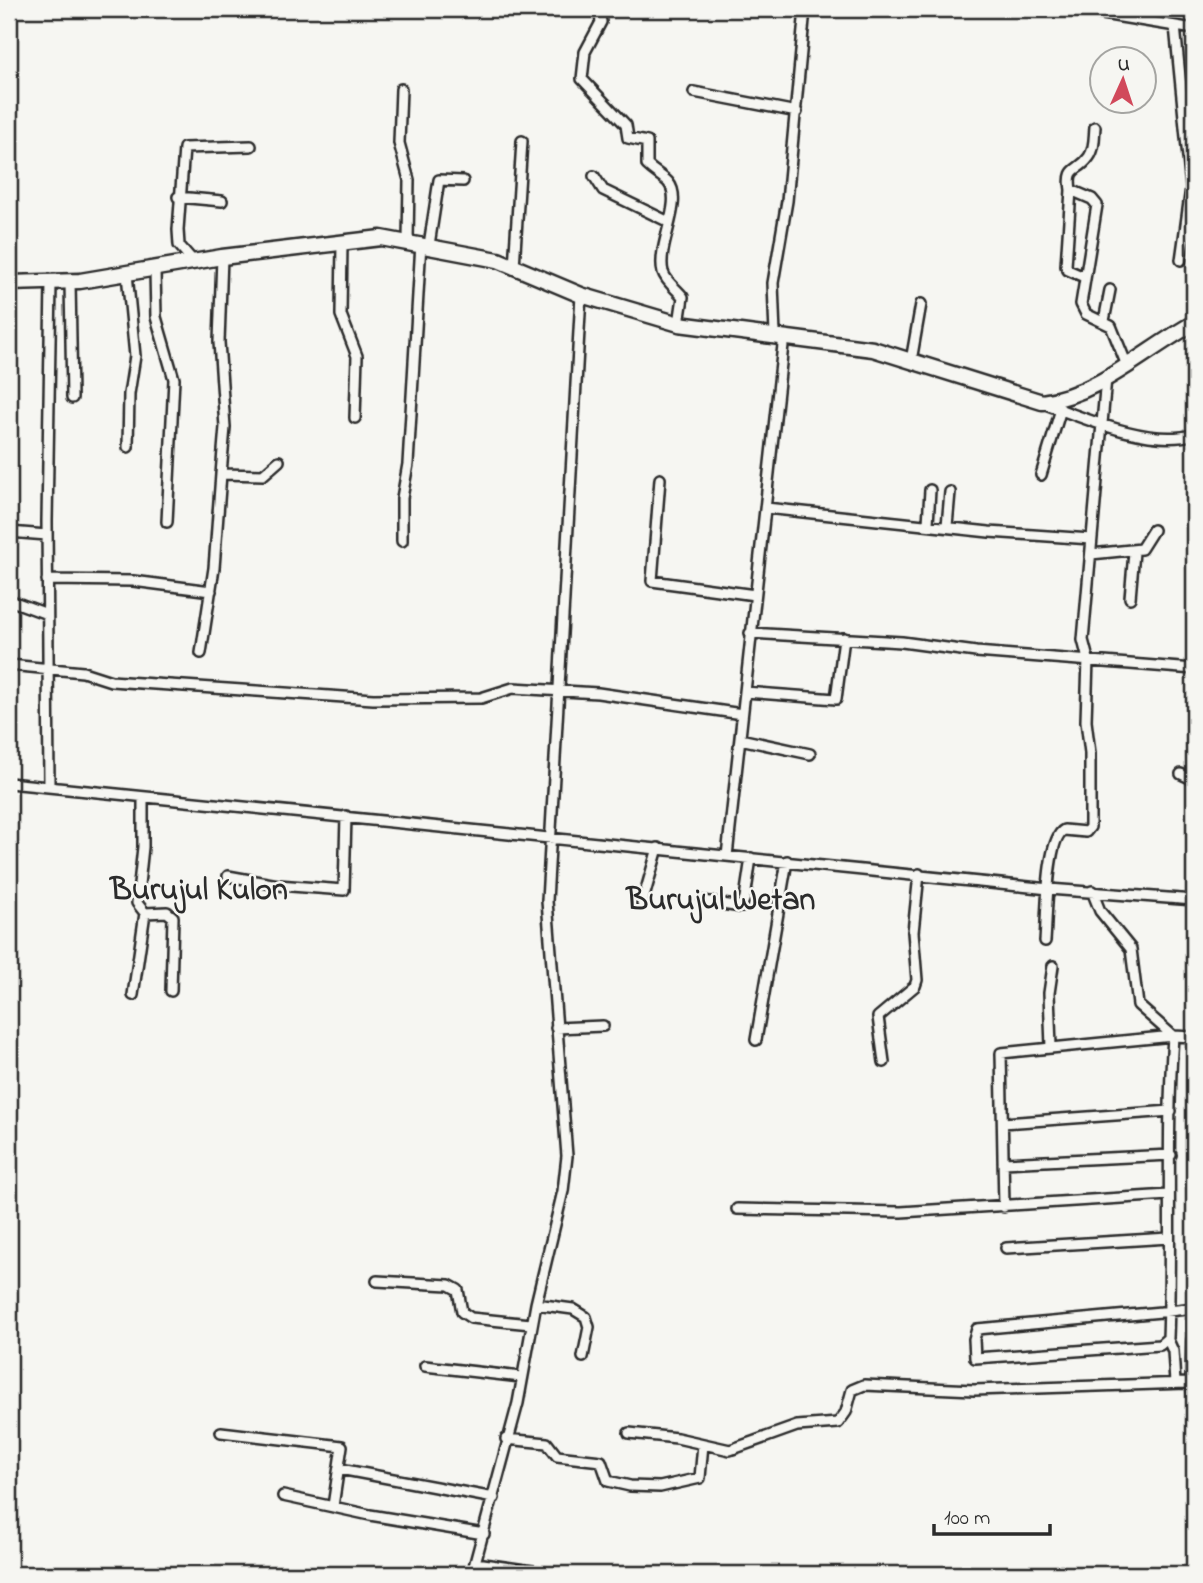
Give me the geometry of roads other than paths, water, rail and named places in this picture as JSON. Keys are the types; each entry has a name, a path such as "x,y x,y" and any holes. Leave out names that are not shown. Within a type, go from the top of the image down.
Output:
{"highway":[{"path":"9,283 71,282 155,270 193,261 381,238 419,243 514,267 582,295 679,324 855,345 1042,402 1072,396 1194,323"}],"street":[{"path":"598,9 601,22 585,52 583,81 626,125 629,138 647,143 646,165 667,181 674,195 662,264 664,275 683,298 679,324"},
{"path":"727,856 766,508 780,336 773,284 788,201 805,9"},
{"path":"1072,9 1194,29"},
{"path":"1175,26 1183,125 1191,147 1191,188 1181,260"},
{"path":"401,89 399,143 409,180 419,243 408,464 402,498 402,541"},
{"path":"694,93 797,112"},
{"path":"1084,276 1068,270 1066,266 1071,172 1089,158 1095,127"},
{"path":"514,267 523,141"},
{"path":"193,261 179,245 178,197 184,148 251,146"},
{"path":"594,176 607,193 669,222"},
{"path":"419,243 439,180 463,181"},
{"path":"1071,190 1093,199 1097,205 1084,276 1083,309 1086,314 1104,321 1116,335 1126,363"},
{"path":"178,197 222,201"},
{"path":"342,243 341,315 357,356 355,418"},
{"path":"201,653 211,591 225,427 219,342 222,257"},
{"path":"155,270 156,317 174,379 167,522"},
{"path":"127,274 135,356 129,394 128,447"},
{"path":"71,282 72,398"},
{"path":"49,786 47,535 51,283"},
{"path":"1104,321 1110,289"},
{"path":"471,1574 494,1499 506,1439 516,1411 531,1324 563,1191 567,1156 547,912 582,295"},
{"path":"911,361 921,304"},
{"path":"1045,941 1051,862 1058,833 1064,830 1083,833 1090,827 1090,753 1086,721 1088,659 1083,640 1106,377"},
{"path":"1042,402 1100,425 1146,435 1183,437 1194,434"},
{"path":"1041,475 1061,410"},
{"path":"221,474 263,475 279,461"},
{"path":"660,479 652,581 755,595"},
{"path":"928,524 930,491"},
{"path":"947,526 950,492"},
{"path":"766,508 1091,540"},
{"path":"1091,554 1134,552 1146,545 1153,530"},
{"path":"9,532 47,535"},
{"path":"1130,598 1134,552"},
{"path":"47,580 133,581 211,591"},
{"path":"9,600 47,614"},
{"path":"750,633 844,638 975,652 1194,669"},
{"path":"745,692 836,699 844,638"},
{"path":"9,665 83,672 111,681 373,699 481,698 509,688 559,691 742,714"},
{"path":"740,739 810,754"},
{"path":"1181,774 1194,780"},
{"path":"9,783 919,874 1049,890 1194,900"},
{"path":"143,798 143,847 137,903 145,912 167,912 173,917 171,991"},
{"path":"229,876 278,885 344,890 346,816"},
{"path":"642,904 658,848"},
{"path":"703,901 741,907 746,898 751,858"},
{"path":"756,1040 787,861"},
{"path":"884,1062 878,1017 915,986 917,980 913,932 919,874"},
{"path":"1092,891 1103,915 1131,949 1138,1005 1173,1035"},
{"path":"133,995 145,912"},
{"path":"1051,1047 1049,993 1052,966"},
{"path":"556,1028 603,1026"},
{"path":"1173,1035 1168,1340 1173,1351 1175,1383"},
{"path":"1004,1207 1001,1053 1173,1035 1194,1037"},
{"path":"1003,1123 1171,1111"},
{"path":"1003,1163 1171,1156"},
{"path":"737,1209 901,1212 1169,1195"},
{"path":"1006,1248 1169,1238"},
{"path":"377,1281 455,1287 462,1312 471,1318 531,1324"},
{"path":"536,1304 573,1310 586,1317 589,1327 583,1357"},
{"path":"1168,1340 1160,1345 975,1358 974,1339 977,1329 992,1325 1194,1308"},
{"path":"1192,1340 1191,1385 1194,1402"},
{"path":"425,1366 521,1377"},
{"path":"629,1433 677,1438 733,1449 797,1426 838,1423 846,1412 852,1390 864,1385 984,1390 1175,1383 1191,1385"},
{"path":"221,1432 341,1446 340,1469 332,1506"},
{"path":"506,1439 547,1444 557,1456 601,1461 608,1481 650,1487 698,1479 703,1444"},
{"path":"340,1469 494,1499"},
{"path":"283,1496 370,1516 484,1534"},
{"path":"476,1563 554,1574"}],"district":[{"name":"Burujul Kulon","path":"199,891"},
{"name":"Burujul Wetan","path":"721,901"}]}
